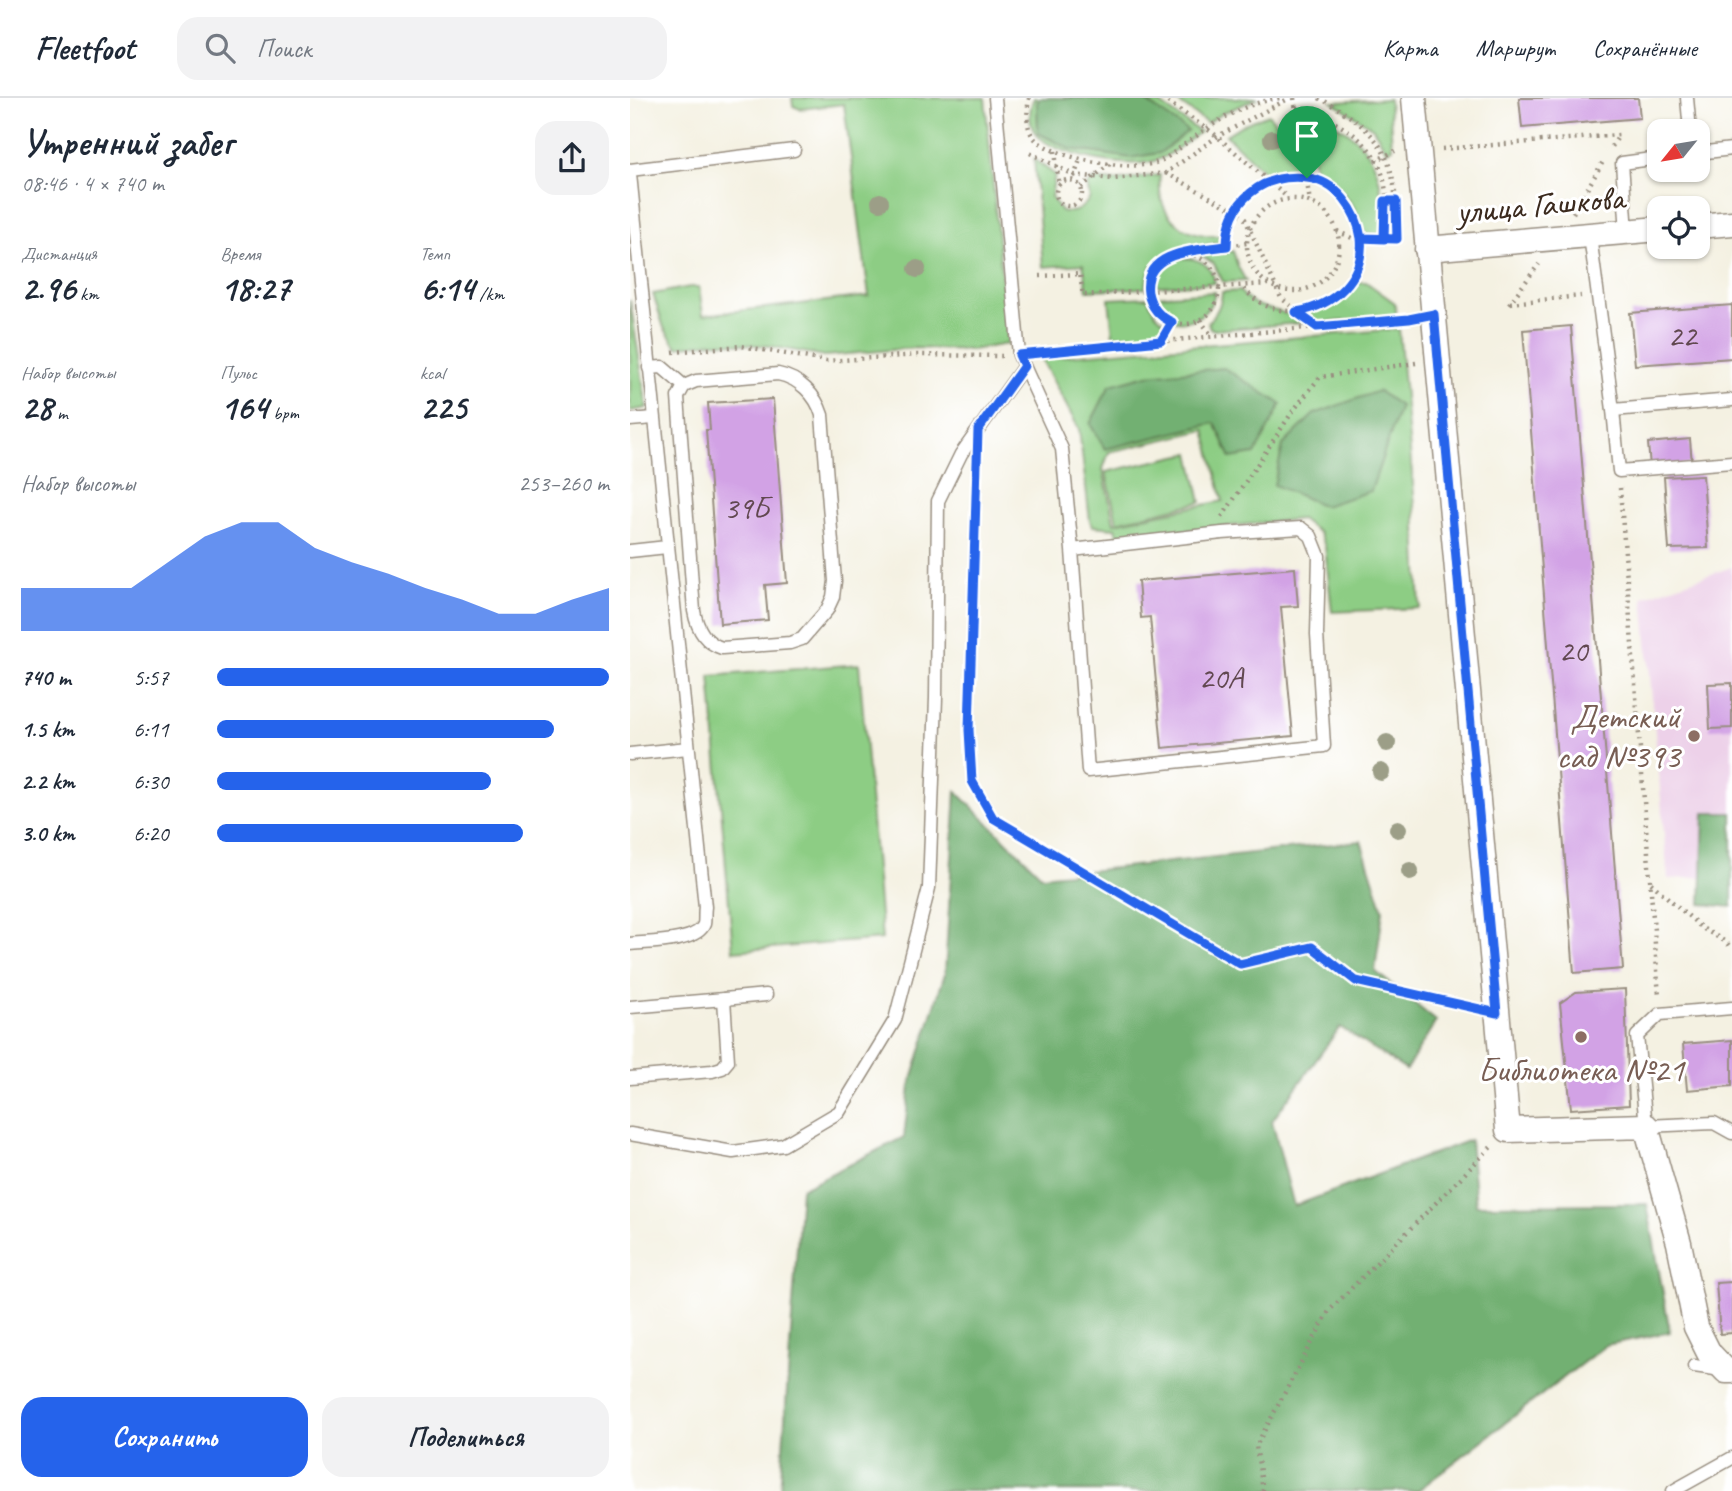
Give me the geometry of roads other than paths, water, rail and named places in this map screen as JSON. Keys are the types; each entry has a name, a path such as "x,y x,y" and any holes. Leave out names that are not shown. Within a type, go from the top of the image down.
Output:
{"street":[{"path":"1414,98 1508,1129 1646,1126 1679,1243 1696,1327 1709,1353 1729,1371"},
{"path":"1710,225 1732,223"},
{"name":"улица Гашкова","path":"1427,249 1647,230"}],"lane":[{"path":"995,98 1021,360 1062,449 1088,771 1324,746 1317,634 1319,556 1311,536 1301,528 1072,550"},
{"path":"1687,98 1689,119"},
{"path":"1710,152 1732,149"},
{"path":"630,944 685,938 696,934 704,925 705,907 630,172 794,150"},
{"path":"1626,232 1622,163 1647,160"},
{"path":"1590,236 1619,471 1732,462"},
{"path":"630,1134 733,1152 783,1145 839,1112 895,1020 929,888 936,698 938,501 961,454 1021,360"},
{"path":"649,368 662,367 684,386"},
{"path":"778,374 788,376 819,403 835,581 833,597 827,610 802,639 790,643 722,648 713,646 705,638 696,622 678,397 684,386 696,381 778,374"},
{"path":"1613,410 1732,400"},
{"path":"630,420 654,418"},
{"path":"630,551 667,547"},
{"path":"630,754 688,748"},
{"path":"630,1007 765,995"},
{"path":"630,1077 722,1068 728,1061 723,999"},
{"path":"1732,1008 1660,1014 1637,1035 1646,1126 1714,1123 1732,1133"},
{"path":"1694,1366 1729,1371"},
{"path":"1673,1491 1732,1458"}],"place":[{"name":"Детский сад №393","path":"1694,736"},
{"name":"Библиотека №21","path":"1581,1037"}]}
